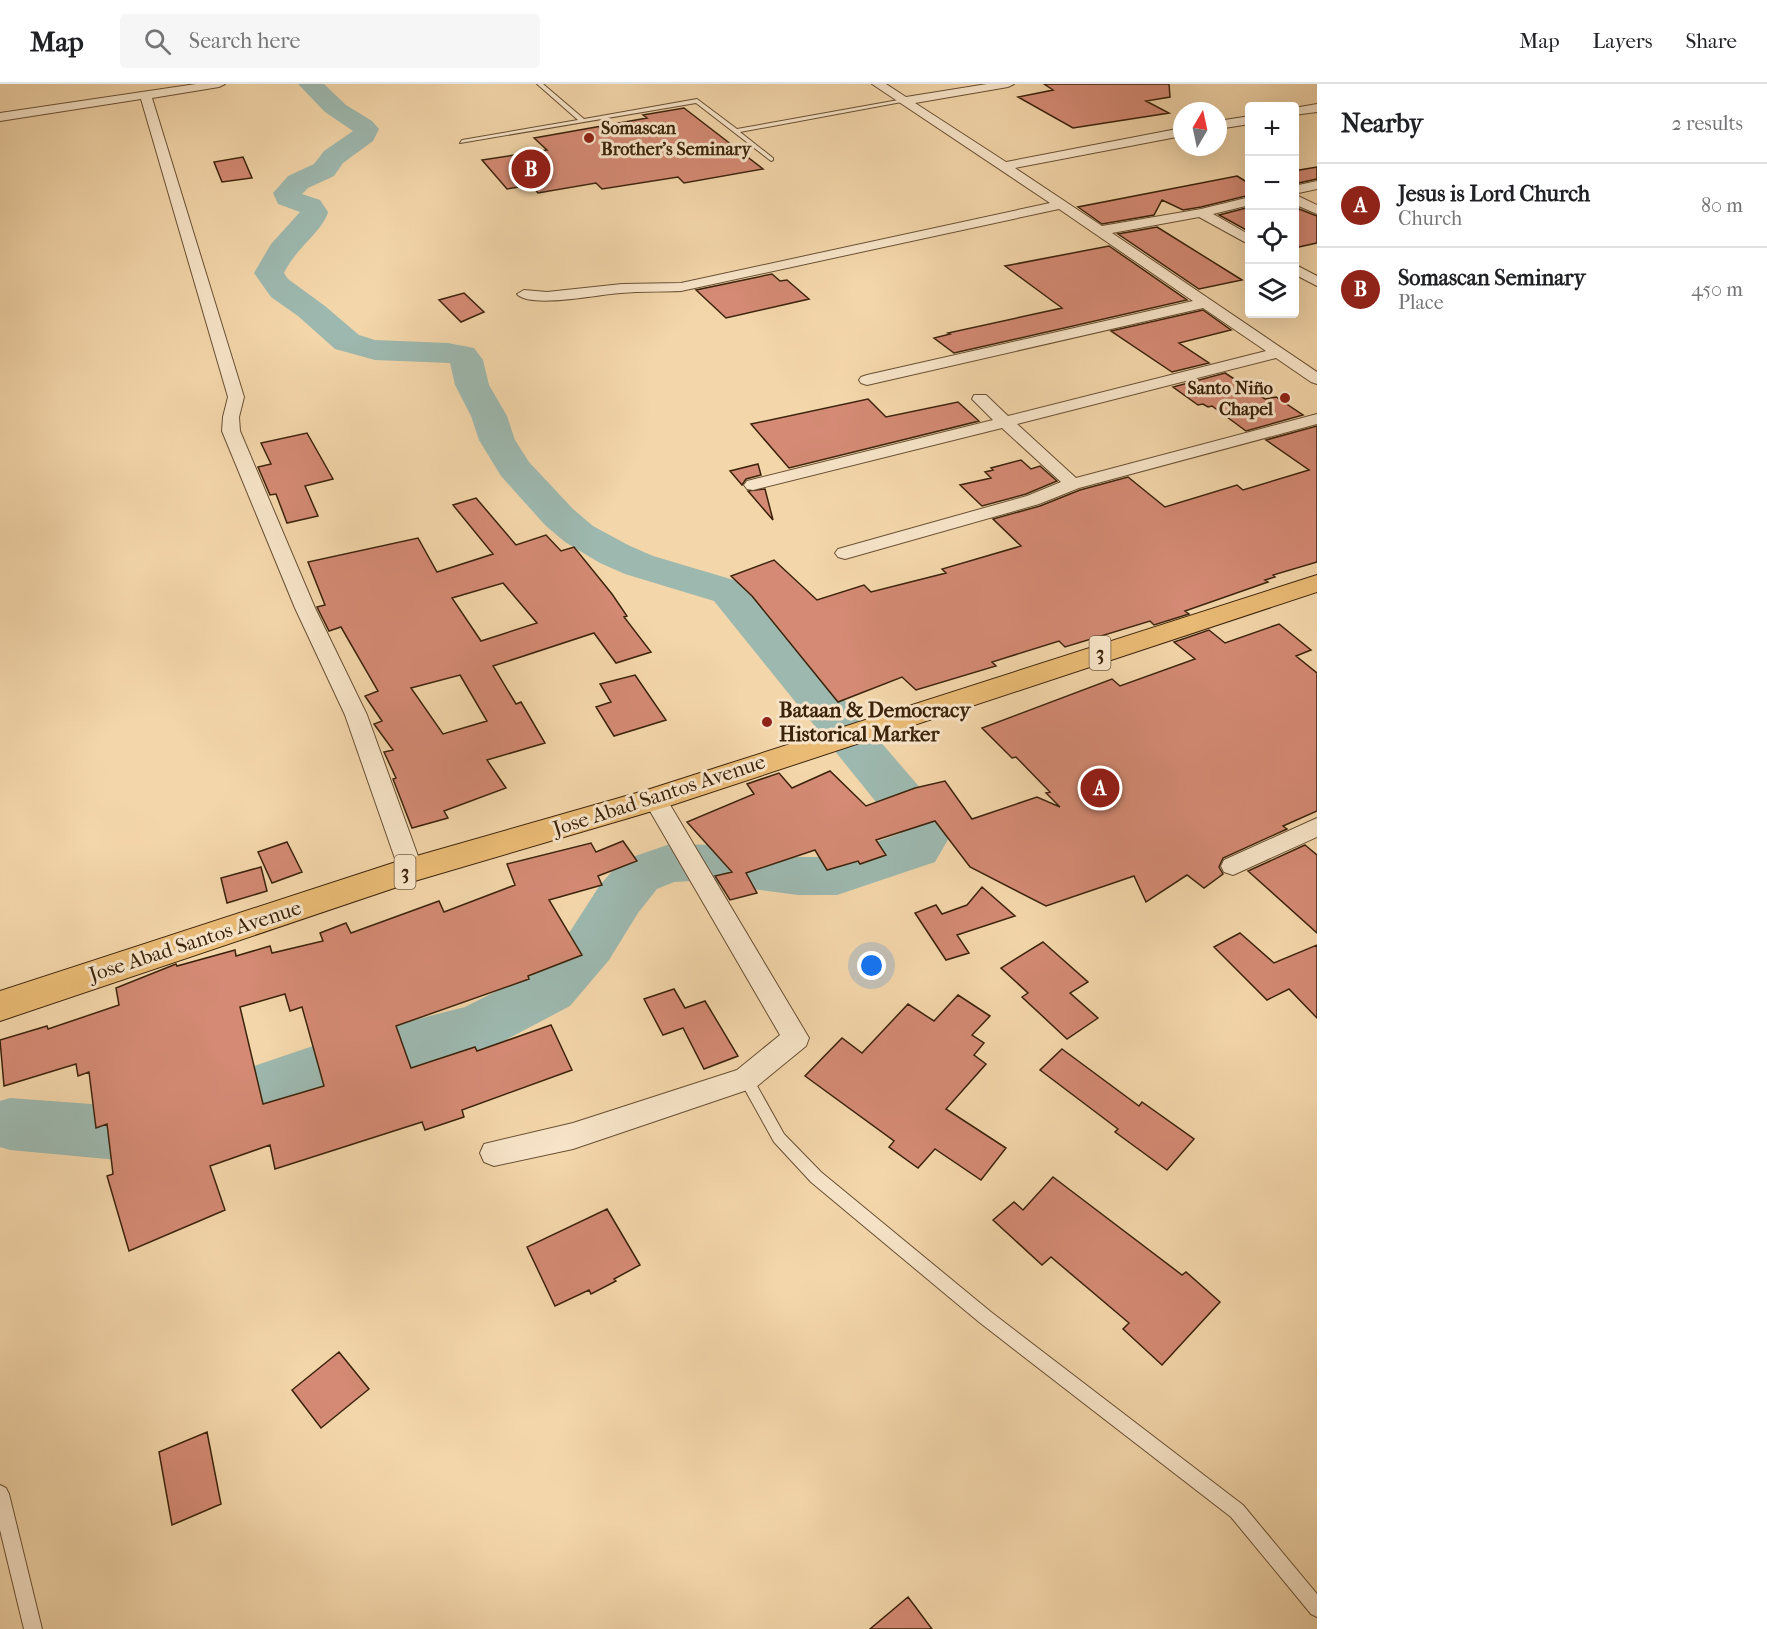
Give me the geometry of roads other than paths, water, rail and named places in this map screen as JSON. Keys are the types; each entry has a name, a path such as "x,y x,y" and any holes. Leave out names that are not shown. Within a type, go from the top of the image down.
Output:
{"highway":[{"name":"Jose Abad Santos Avenue","path":"0,1006 411,870 655,799 1317,583"}],"street":[{"path":"0,117 219,84"},
{"path":"878,84 1004,166 1317,379"},
{"path":"904,101 1008,84"},
{"path":"146,96 236,397 231,417 231,431 305,608 356,715 411,870"},
{"path":"1299,111 1317,108"},
{"path":"1227,124 1245,121"},
{"path":"1004,166 1173,134"},
{"path":"1299,189 1317,185"},
{"path":"1299,201 1317,210"},
{"path":"1099,231 1201,213 1245,202"},
{"path":"524,294 546,296 622,288 681,287 1060,205"},
{"path":"1201,213 1245,238"},
{"path":"1299,271 1317,282"},
{"path":"867,380 1205,303"},
{"path":"753,485 1279,353"},
{"path":"980,399 1073,484"},
{"path":"845,553 1033,500 1073,484 1317,419"},
{"path":"494,1153 573,1136 746,1079 796,1038 655,799"},
{"path":"1233,866 1317,827"}],"lane":[{"path":"540,84 582,120"},
{"path":"462,142 697,101 771,159"},
{"path":"736,131 904,101"},
{"path":"746,1079 779,1138 816,1177 985,1317 1237,1511 1317,1608"},
{"path":"0,1494 33,1629"}],"waterway":[{"path":"310,84 333,106 366,129 364,135 333,157 324,170 298,182 287,193 288,198 310,206 314,212 312,219 277,257 269,273 277,286 303,304 336,335 347,342 375,350 462,355 466,360 472,385 489,416 497,440 514,468 559,517 579,534 614,554 639,565 729,592 928,831 917,849 881,859 837,876 798,876 698,863"},
{"path":"10,1124 118,1133 242,1096 316,1070 478,1027 550,990 590,945 619,899 639,875 670,863 688,863"}],"place":[{"name":"Somascan Brother's Seminary","path":"589,138"},
{"name":"Somascan Seminary","path":"531,169"},
{"name":"Santo Niño Chapel","path":"1285,398"},
{"name":"Bataan & Democracy Historical Marker","path":"767,722"},
{"name":"Jesus is Lord Church","path":"1100,788"}]}
